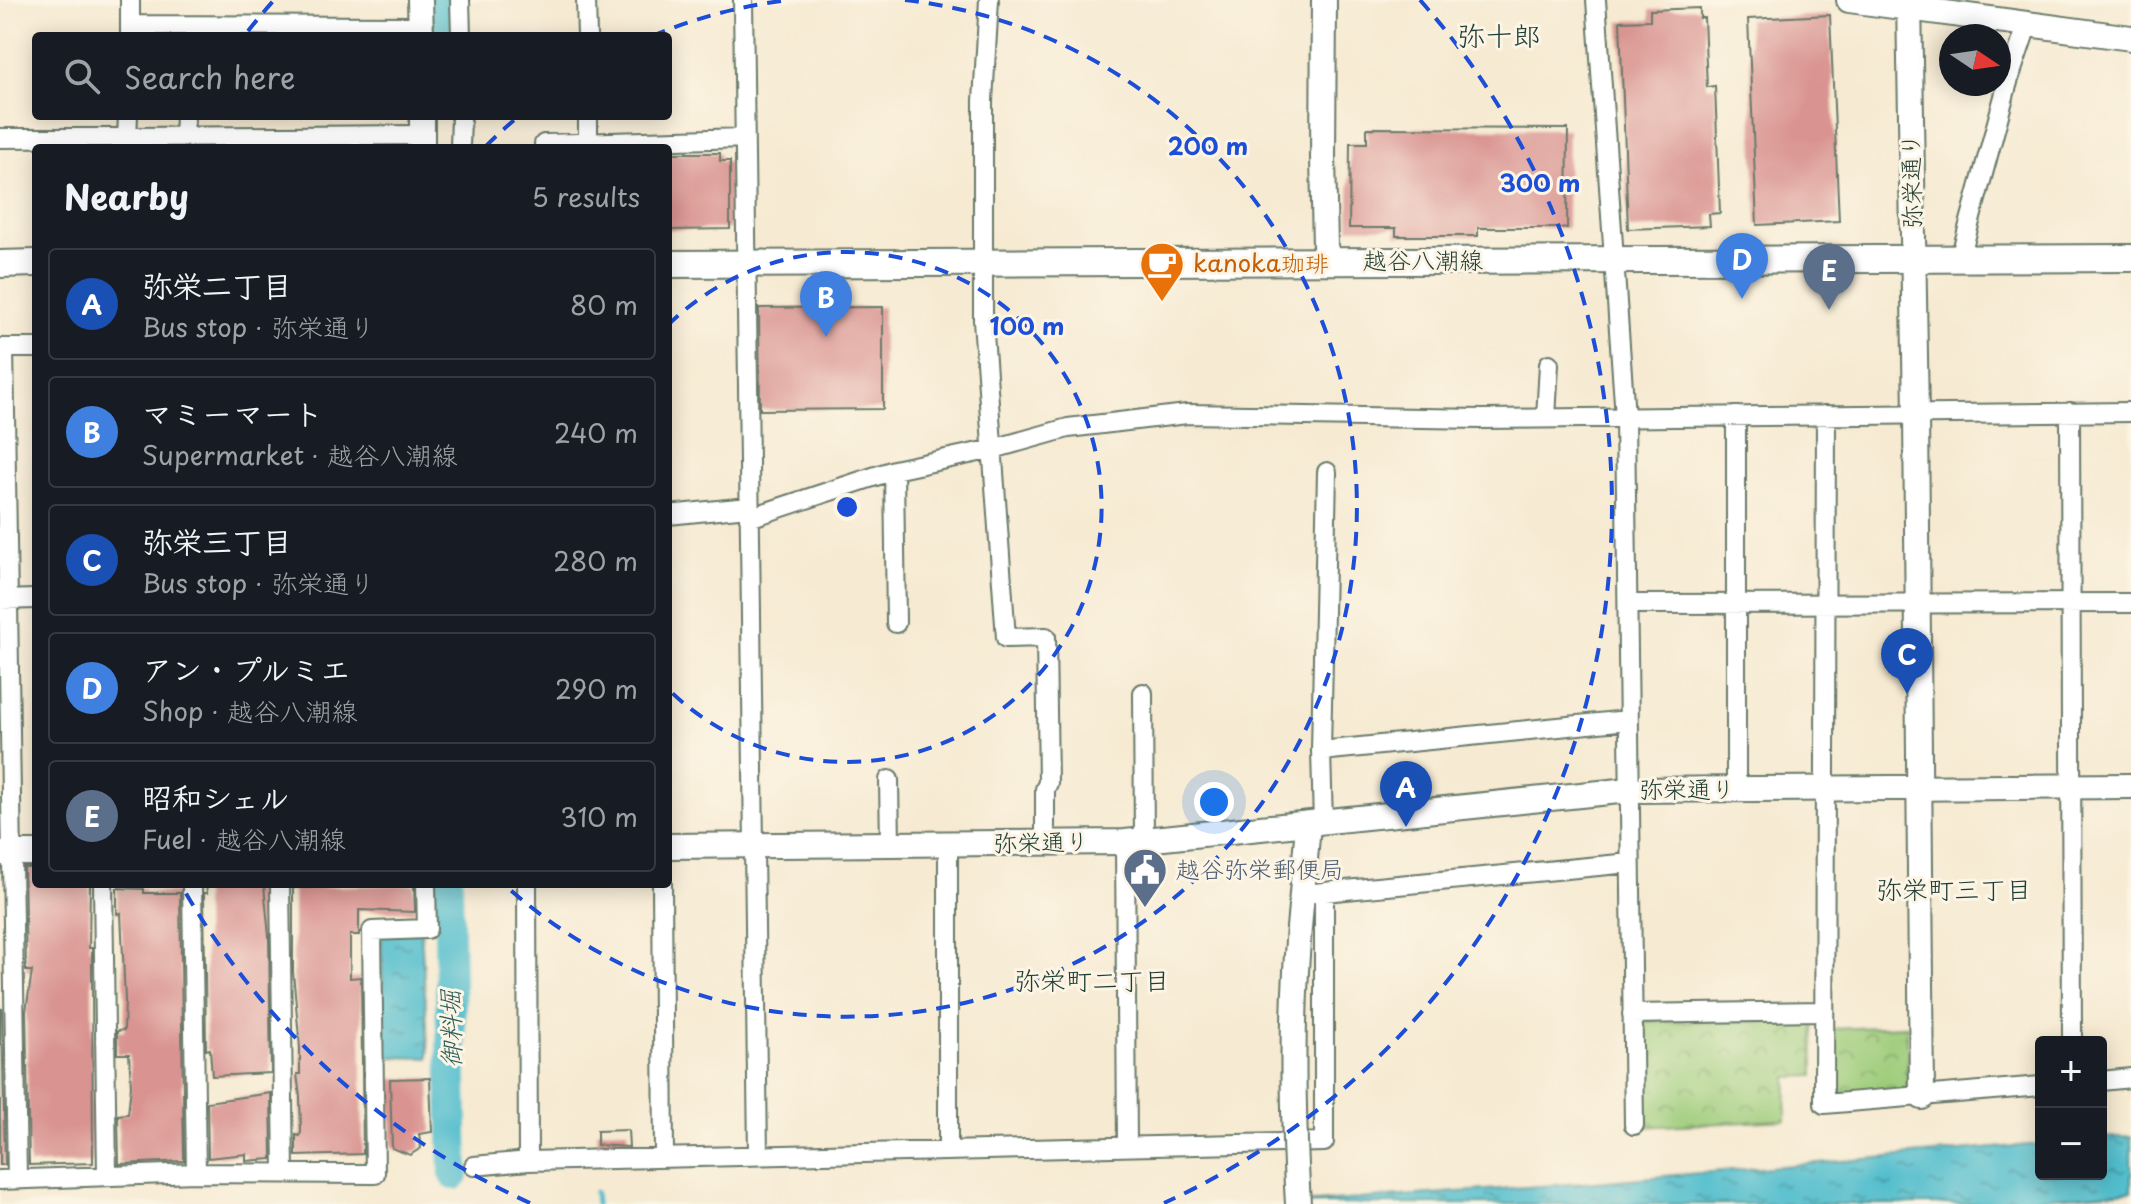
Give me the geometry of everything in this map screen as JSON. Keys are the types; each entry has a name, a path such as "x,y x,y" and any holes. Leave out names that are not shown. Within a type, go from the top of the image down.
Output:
{"main road":[{"name":"越谷八潮線","path":"672,264 2131,258"},
{"path":"0,264 32,263"}],"street":[{"path":"130,0 130,30 420,31 420,0"},
{"path":"460,0 461,32"},
{"path":"586,0 587,32"},
{"path":"743,0 758,1155"},
{"path":"989,0 983,101 983,320 1006,638 1046,637 1048,783 1045,789 1045,843"},
{"path":"1324,0 1323,158 1325,246 1329,261"},
{"path":"1596,0 1625,417 1634,1125"},
{"path":"1849,0 1909,4 2131,38"},
{"name":"弥栄通り","path":"672,846 1134,842 1629,790 1919,789 1909,4"},
{"path":"1960,258 2008,82 2028,23"},
{"path":"127,137 128,120"},
{"path":"184,137 185,120"},
{"path":"251,120 251,136"},
{"path":"286,120 286,136"},
{"path":"460,144 461,120"},
{"path":"588,120 588,144"},
{"path":"0,138 63,143 127,137 422,133"},
{"path":"610,144 744,138"},
{"path":"32,348 2,348 4,600 16,853 8,1180 196,1173 375,1174 372,931 427,929 426,888"},
{"path":"1546,418 1549,364"},
{"path":"2070,412 2072,1036"},
{"path":"672,515 748,513 894,470 993,449 1068,428 1187,414 1546,418 2131,412"},
{"path":"1826,415 1824,1104 2035,1087"},
{"path":"1736,416 1736,790"},
{"path":"894,470 896,623"},
{"path":"1298,1204 1291,1037 1309,897 1321,751 1327,472"},
{"path":"4,600 32,599"},
{"path":"1628,604 2131,603"},
{"path":"1127,1146 1134,842 1143,693"},
{"path":"1321,751 1628,720"},
{"path":"889,780 890,845"},
{"path":"1922,1097 1919,789 2131,786"},
{"path":"948,845 948,1149"},
{"path":"1309,897 1630,863"},
{"path":"103,888 107,1176"},
{"path":"192,888 196,1173"},
{"path":"280,888 284,1172"},
{"path":"527,888 528,1161"},
{"path":"662,888 664,1157"},
{"path":"474,1166 528,1161 664,1157 1324,1142 1309,897"},
{"path":"1632,1014 1823,1011"},
{"path":"2107,1080 2131,1078"}],"green space":[{"path":"1647,1021 1813,1022 1814,1076 1787,1077 1786,1120 1640,1127 1639,1027"},
{"path":"1907,1026 1908,1084 1903,1091 1836,1096 1830,1091 1829,1029"}],"water":[{"path":"421,931 429,1058 385,1057 381,932"},
{"path":"2131,1136 2131,1191 1971,1204 1290,1204 2035,1145 2035,1180 2107,1180 2107,1138"}],"building":[{"path":"1700,8 1700,18 1704,18 1707,87 1715,86 1720,213 1709,214 1710,226 1628,229 1620,21 1650,20 1650,10"},
{"path":"1830,15 1839,221 1757,225 1748,19"},
{"path":"1367,128 1568,129 1567,228 1478,228 1478,236 1396,236 1396,228 1349,228 1350,143 1367,143"},
{"path":"672,153 720,153 720,161 730,161 730,229 672,230"},
{"path":"883,307 883,409 760,410 759,308"},
{"path":"24,868 32,868 32,888 90,888 93,1163 29,1165 26,1011 32,971 26,971"},
{"path":"117,888 144,889 144,893 180,893 184,1161 119,1164 118,1115 128,1114 131,1086 129,1054 117,1054 117,1031 124,1030 125,1000"},
{"path":"206,888 264,888 269,937 271,1073 212,1076 210,1049 206,1050 204,893 207,893"},
{"path":"293,888 414,888 415,912 359,910 359,935 350,935 350,978 361,977 363,1154 296,1156 296,1135 300,1136 301,1132 297,1074 300,1074 300,1048 293,972"},
{"path":"2,1009 5,1165 0,1165"},
{"path":"430,1078 432,1132 419,1134 421,1148 410,1155 392,1148 390,1079"},
{"path":"271,1093 272,1159 246,1161 246,1154 208,1158 207,1102"},
{"path":"628,1130 629,1147 597,1145 597,1131"}],"waterway":[{"name":"御料堀","path":"437,0 437,32"},
{"name":"御料堀","path":"448,888 454,1175"},
{"path":"595,1192 596,1204"}],"place":[{"name":"アン・プルミエ","path":"1742,299"},
{"name":"kanoka珈琲","path":"1162,303"},
{"name":"昭和シェル","path":"1829,310"},
{"name":"マミーマート","path":"826,337"},
{"name":"弥栄三丁目","path":"1907,694"},
{"name":"弥栄二丁目","path":"1406,827"},
{"name":"越谷弥栄郵便局","path":"1145,909"}],"district":[{"name":"弥十郎","path":"1499,36"},
{"name":"弥栄町三丁目","path":"1954,890"},
{"name":"弥栄町二丁目","path":"1092,981"}]}
